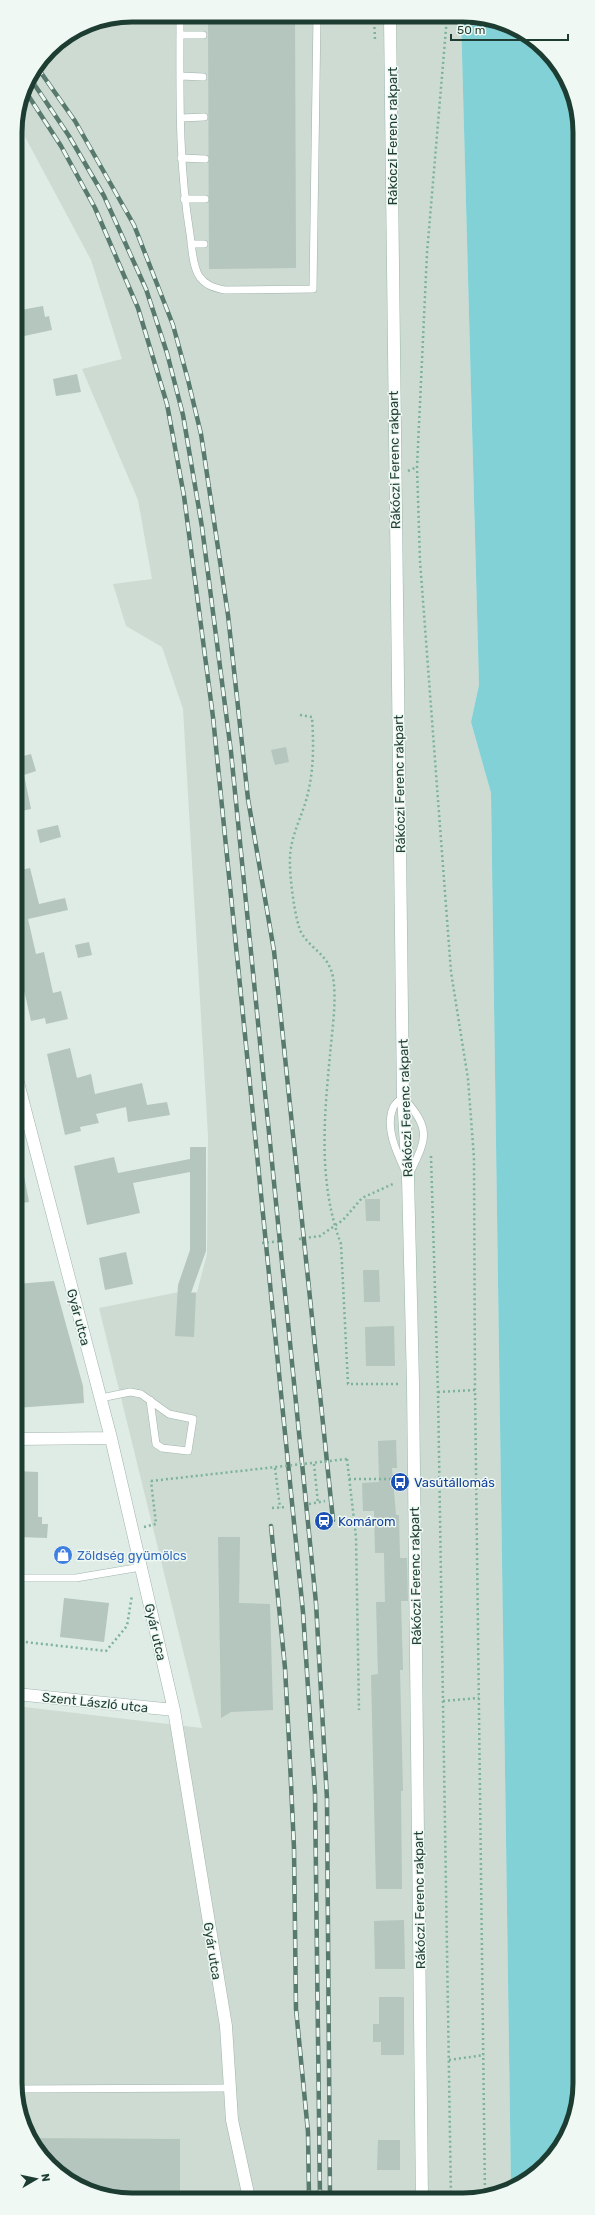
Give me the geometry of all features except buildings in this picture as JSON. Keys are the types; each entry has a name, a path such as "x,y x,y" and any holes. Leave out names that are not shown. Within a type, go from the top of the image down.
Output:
{"street":[{"name":"Rákóczi Ferenc rakpart","path":"390,22 403,1096 408,1177 413,1384 422,2193"},
{"name":"Gyár utca","path":"22,1098 111,1438 174,1710 226,2026 235,2139 248,2193"},
{"path":"22,1439 111,1438"},
{"name":"Szent László utca","path":"22,1695 174,1710"}],"lane":[{"path":"180,22 181,158 184,199 191,244 195,267 199,276 213,288 224,290 313,288 317,22"},
{"path":"180,35 203,35"},
{"path":"181,76 203,77"},
{"path":"181,118 204,118"},
{"path":"181,158 204,159"},
{"path":"184,199 205,199"},
{"path":"191,244 204,244"},
{"path":"403,1096 416,1112 424,1129 423,1145 408,1177"},
{"path":"100,1398 130,1392 141,1394 150,1400 168,1414 193,1419 188,1451 162,1448 156,1444 150,1400"},
{"path":"22,1578 76,1578 141,1567"},
{"path":"22,2088 230,2088"}],"path":[{"path":"447,22 427,253 417,467 420,561 451,972 468,1079 474,1158 475,1390 485,2191"},
{"path":"300,716 312,717 313,761 304,806 291,844 290,860 298,928 306,940 323,955 329,963 332,977 334,1016 323,1139 334,1226 341,1244 348,1384 413,1384"},
{"path":"424,1129 430,1149 438,1392 451,2193"},
{"path":"299,1239 320,1236 342,1220 362,1198 408,1177"},
{"path":"262,1243 283,1240"},
{"path":"438,1392 475,1390"},
{"path":"156,1524 151,1481 314,1464 347,1459 356,1537 359,1710"},
{"path":"314,1464 318,1503"},
{"path":"275,1468 280,1508"},
{"path":"349,1479 397,1479"},
{"path":"309,1504 326,1501"},
{"path":"272,1508 288,1507"},
{"path":"22,1642 106,1651 126,1626 132,1595 141,1567"},
{"path":"443,1701 479,1698"},
{"path":"449,2060 484,2055"}],"shaded area":[{"path":"125,22 461,22 479,685 471,722 491,793 511,2182 484,2191 463,2193 125,2193 111,2191 83,2182 56,2163 56,2159 52,2159 33,2132 24,2104 22,2083 22,1707 202,1728 99,1308 179,1292 197,1292 207,1254 208,1136 183,709 162,647 126,626 113,584 152,579 138,500 82,369 122,359 91,260 22,131 23,118 30,90 41,71 54,54 77,37 90,30"}],"water":[{"path":"461,22 484,24 505,30 535,49 546,60 562,83 569,104 573,132 573,2090 565,2125 554,2144 541,2161 511,2182 491,793 471,722 479,685"}],"railway":[{"path":"40,72 75,121 134,225 173,325 201,434 228,615 248,799 274,951 333,1520"},
{"path":"34,83 69,136 104,196 146,289 167,353 183,415 202,527 231,752 316,1603 327,1799 330,2193"},
{"path":"28,96 61,146 95,208 138,308 167,404 184,496 213,717 303,1612 315,1793 320,2193"},
{"path":"271,1526 285,1668 294,1848 296,2009 308,2132 309,2193"}],"place":[{"name":"Vasútállomás","path":"400,1482"},
{"name":"Komárom","path":"324,1521"},
{"name":"Zöldség gyümölcs","path":"63,1555"}]}
